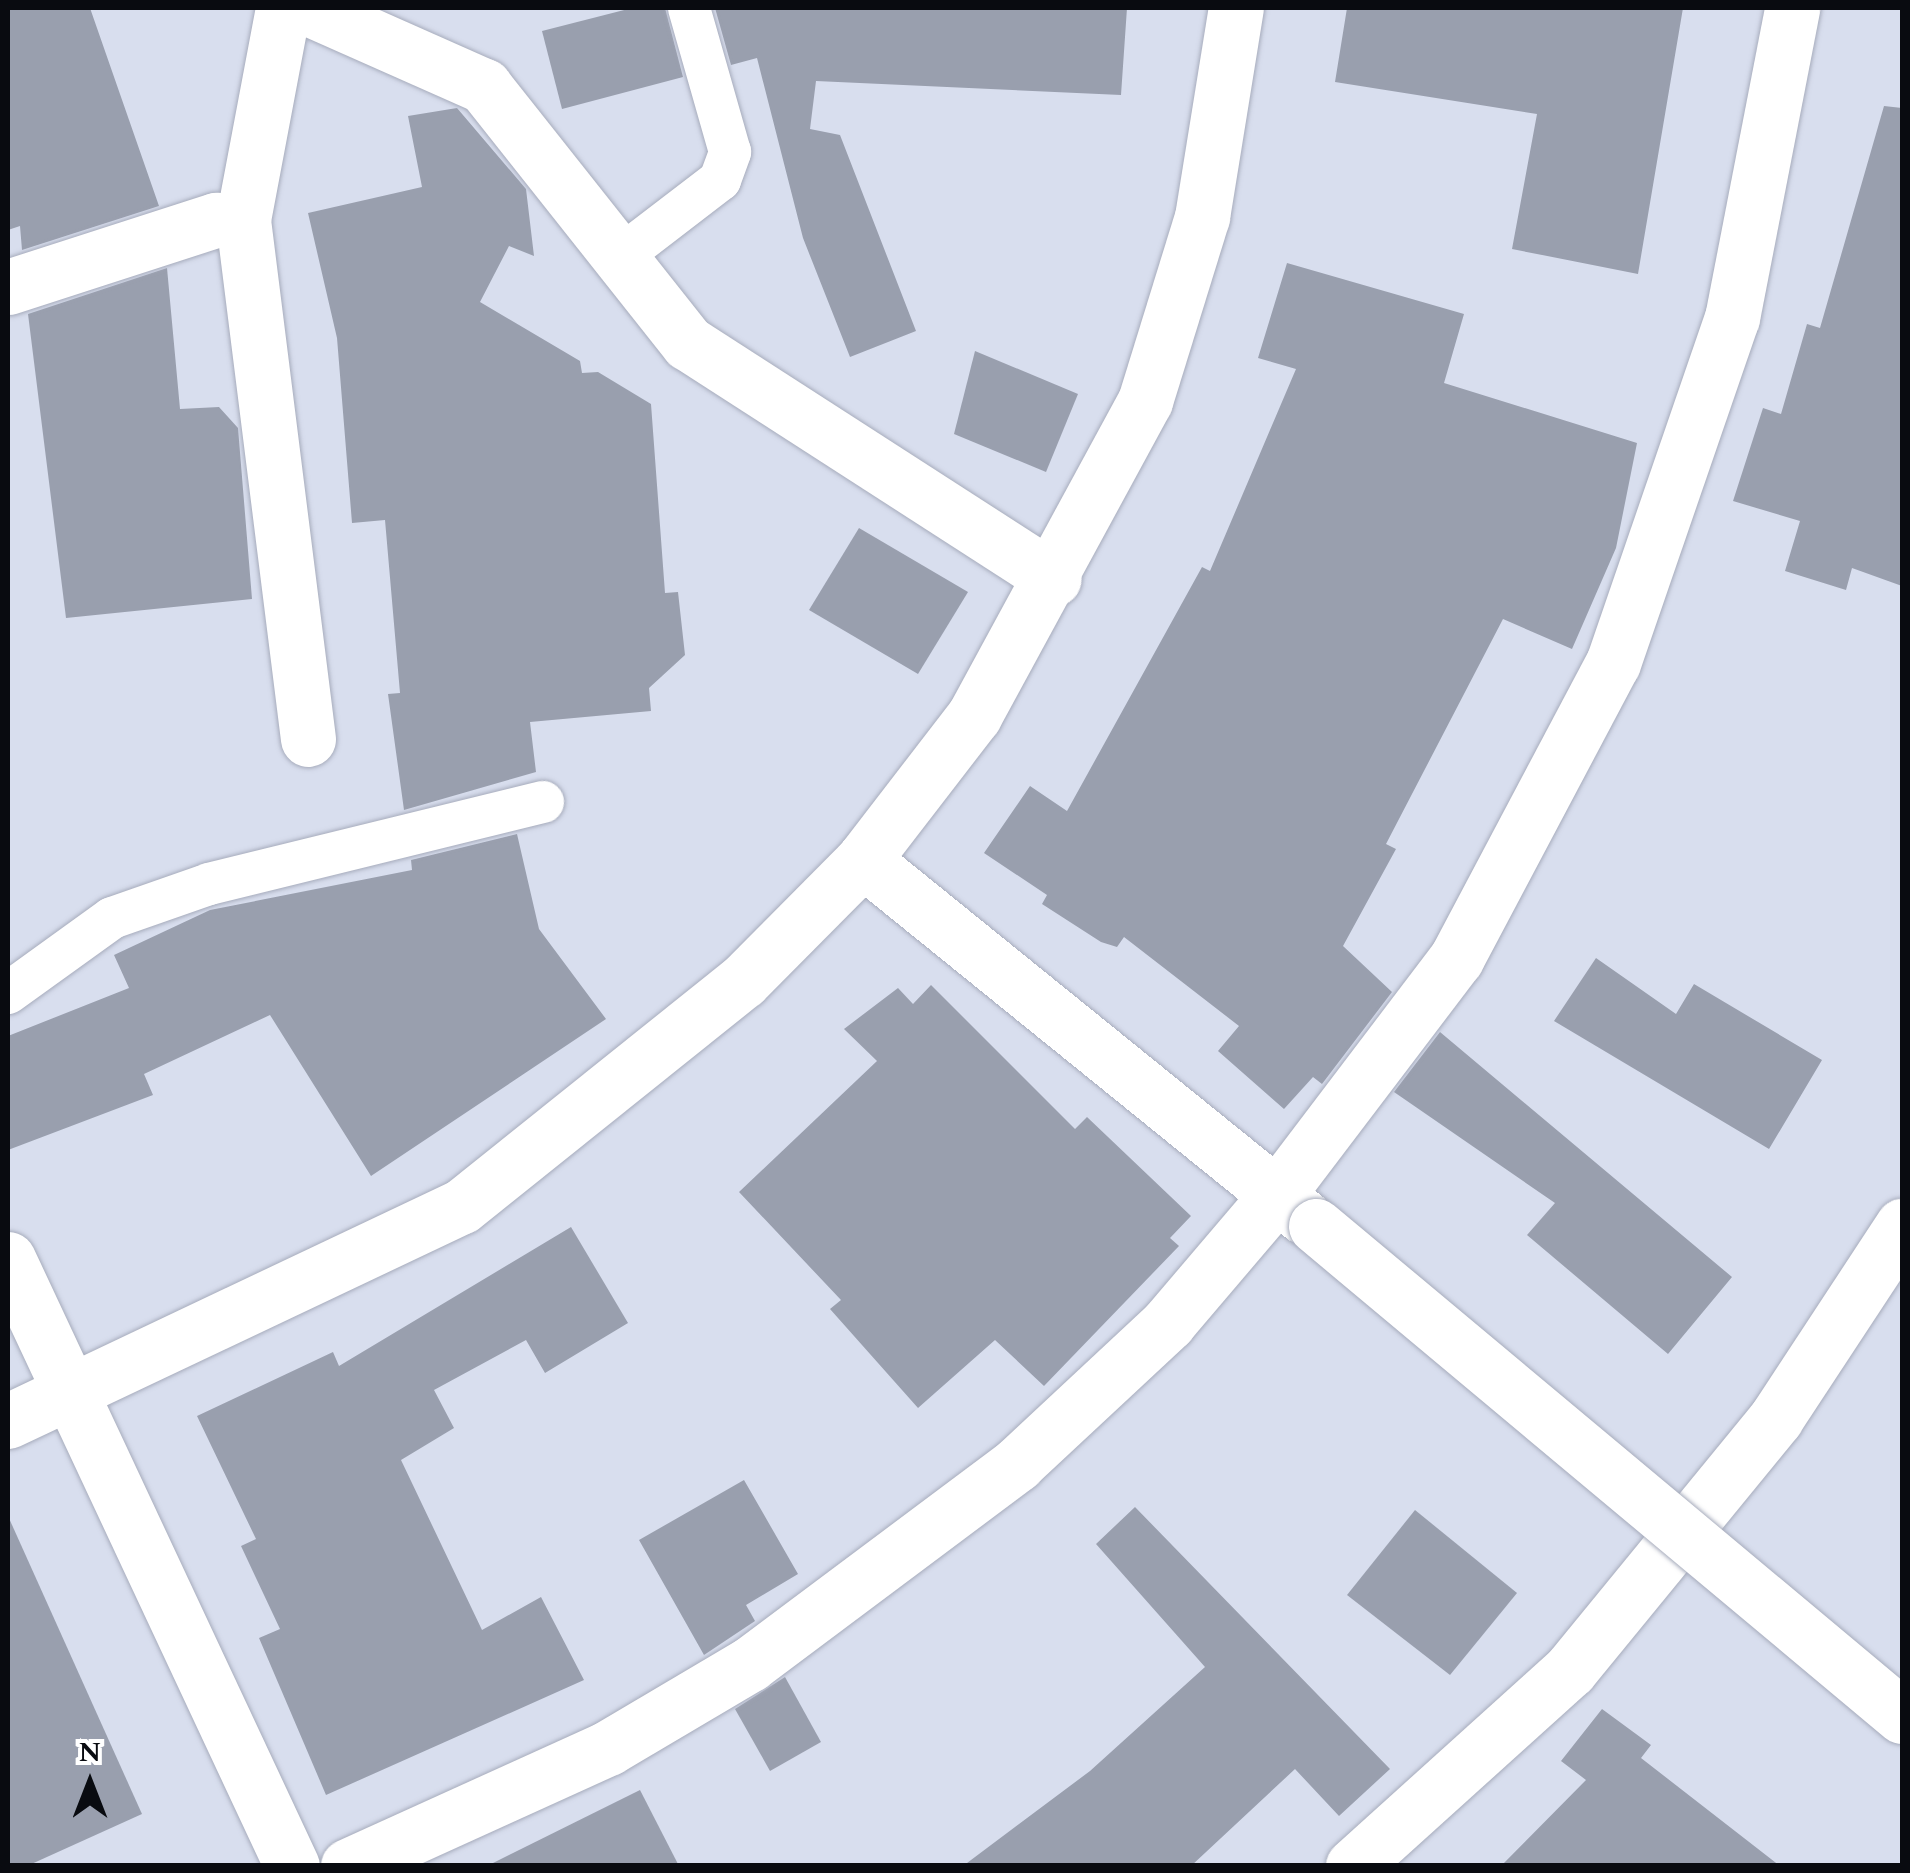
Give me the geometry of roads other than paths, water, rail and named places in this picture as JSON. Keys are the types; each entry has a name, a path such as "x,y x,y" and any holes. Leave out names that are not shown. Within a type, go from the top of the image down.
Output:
{"street":[{"path":"283,8 243,220 308,739"},
{"path":"308,8 484,86 528,132 617,258 688,343 1054,579"},
{"path":"8,1422 462,1206 743,981 862,860 974,716 1054,579 1144,401 1202,217 1236,8"},
{"path":"348,1866 608,1748 750,1664 1017,1464 1168,1323 1296,1211 1456,960 1614,664 1732,318 1792,8"},
{"path":"8,286 216,220 243,220"},
{"path":"862,860 1296,1211 1902,1716"},
{"path":"1352,1866 1570,1670 1776,1418 1902,1226"},
{"path":"8,1259 292,1866"}],"lane":[{"path":"617,258 720,180 730,152 689,8"},
{"path":"8,992 112,918 209,884 543,802"}]}
